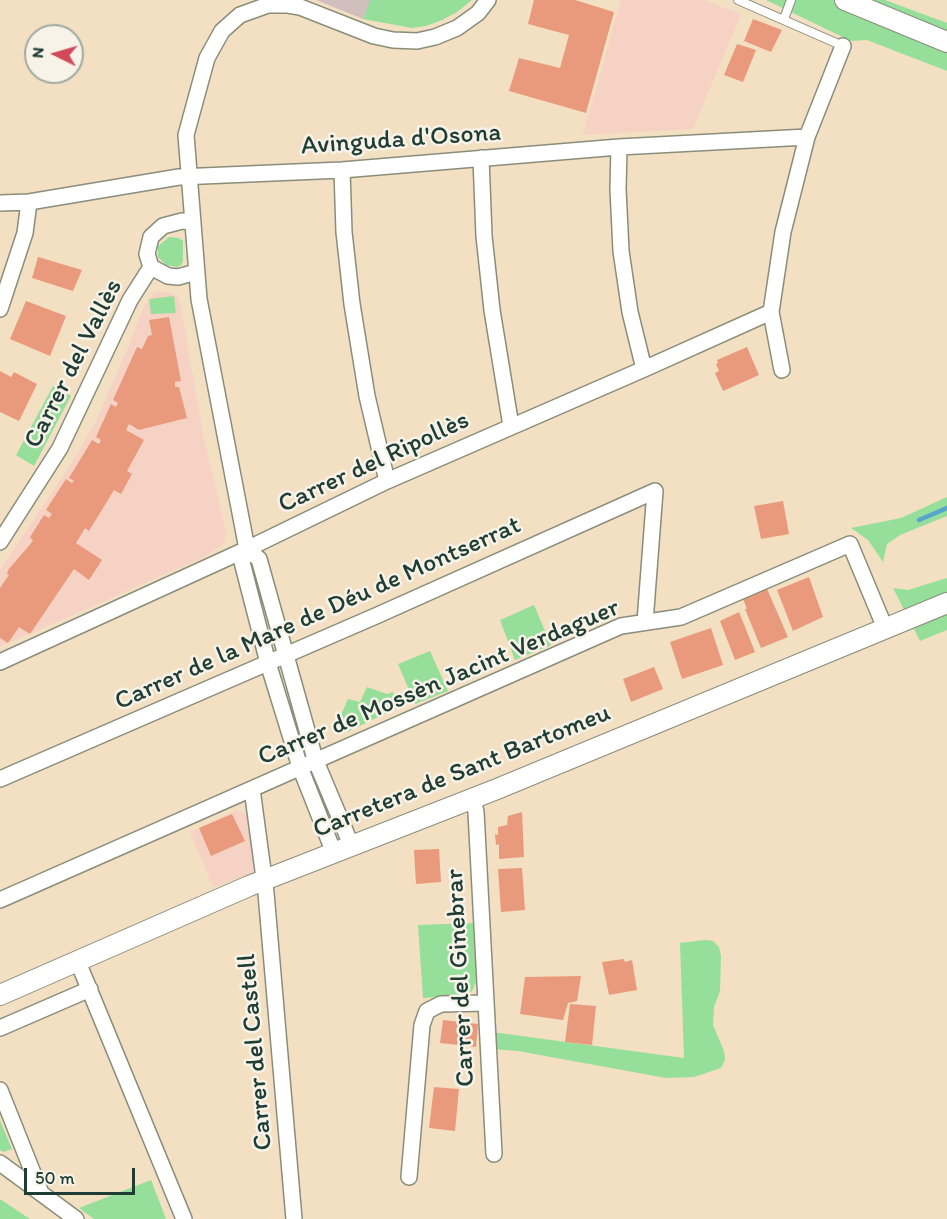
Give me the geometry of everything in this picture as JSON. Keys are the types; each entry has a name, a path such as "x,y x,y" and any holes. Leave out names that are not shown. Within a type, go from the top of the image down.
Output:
{"street":[{"path":"343,850 300,767 268,663 242,562 247,549 199,298 186,135 201,76 215,40 240,15 268,5 288,5 310,11 374,36 417,41 457,28 478,13 488,0"},
{"path":"845,0 947,42"},
{"path":"782,370 771,312 783,232 807,137 843,46"},
{"name":"Avinguda d'Osona","path":"0,203 29,202 190,177 342,170 619,147 807,137"},
{"path":"619,147 618,189 621,251 630,312 644,369"},
{"path":"481,158 484,236 492,310 511,426"},
{"path":"342,170 344,232 352,304 367,396 387,481"},
{"path":"0,309 25,233 29,202"},
{"path":"192,222 182,221 163,226 148,245 147,254 151,267 168,276 178,277 196,272"},
{"name":"Carrer del Vallès","path":"0,542 60,448 130,300 151,267"},
{"name":"Carrer del Ripollès","path":"0,662 247,549 387,481 771,312"},
{"name":"Carrer de la Mare de Déu de Montserrat","path":"0,779 378,615 655,491 645,622"},
{"name":"Carrer de Mossèn Jacint Verdaguer","path":"0,900 315,759 388,730 621,626 681,616 850,544 885,628"},
{"path":"247,549 259,559 343,850"},
{"name":"Carretera de Sant Bartomeu","path":"0,995 265,881 473,799 947,603"},
{"name":"Carrer del Castell","path":"252,789 265,881 294,1219"},
{"name":"Carrer del Ginebrar","path":"473,799 476,812 494,1154"},
{"path":"78,962 184,1219"},
{"path":"0,1028 90,989"},
{"path":"409,1177 422,1025 427,1011 441,1004 486,1003"},
{"path":"0,1090 41,1193"},
{"path":"0,1163 71,1217"}],"lane":[{"path":"738,0 843,46"},
{"path":"784,19 791,0"}],"shaded area":[{"path":"316,0 371,0 363,19"},
{"path":"621,0 704,0 741,14 693,129 583,135"},
{"path":"163,291 177,296 180,303 205,445 226,531 225,540 221,546 204,557 0,647 0,570 75,458 96,421 145,304 154,293"},
{"path":"237,810 249,817 253,873 213,887 190,832"}],"green space":[{"path":"370,0 472,0 442,20 412,28 363,19"},
{"path":"766,0 885,0 947,23 947,71 867,40 851,41"},
{"path":"169,237 183,241 183,261 177,267 166,265 158,257 158,246"},
{"path":"174,296 176,313 151,314 149,299"},
{"path":"53,386 71,396 34,466 16,455"},
{"path":"947,497 947,516 900,535 887,544 883,562 868,540 851,528 901,518"},
{"path":"947,578 947,630 920,641 893,588 908,590"},
{"path":"534,605 551,645 515,660 500,620"},
{"path":"430,651 448,691 415,704 398,664"},
{"path":"367,687 387,694 393,692 399,707 347,732 341,715 348,699 360,702"},
{"path":"473,923 476,982 472,991 464,995 423,998 418,925"},
{"path":"713,941 719,947 721,956 720,991 714,1007 713,1025 724,1051 725,1060 721,1068 694,1077 666,1078 518,1051 492,1049 492,1032 684,1058 680,943"},
{"path":"0,1121 12,1149 3,1152 0,1150"},
{"path":"151,1180 166,1219 94,1219 79,1208"},
{"path":"0,1199 30,1219 0,1219"}],"building":[{"path":"534,0 575,0 614,12 586,113 509,91 519,58 560,68 569,35 528,24"},
{"path":"753,19 782,30 771,52 744,41"},
{"path":"737,44 756,50 743,82 724,75"},
{"path":"38,257 82,270 73,291 32,278"},
{"path":"26,301 66,316 50,356 10,339"},
{"path":"169,317 181,381 175,382 175,387 179,387 187,418 139,430 129,424 126,430 144,440 127,471 132,474 121,494 114,490 89,531 85,528 76,543 102,560 89,580 74,569 30,634 19,627 8,643 0,638 0,588 9,575 8,570 33,541 30,537 44,515 49,518 52,514 46,510 66,479 72,483 74,481 69,478 92,440 99,444 101,440 96,437 111,404 116,407 118,403 113,400 137,347 142,349 148,336 152,335 149,320"},
{"path":"747,347 759,375 723,391 715,373 719,371 717,360"},
{"path":"0,371 11,377 14,372 37,384 19,421 0,412"},
{"path":"783,501 789,534 761,539 754,506"},
{"path":"809,577 823,617 793,631 777,590"},
{"path":"767,589 788,637 761,648 743,599"},
{"path":"739,612 755,652 735,660 720,621"},
{"path":"711,628 723,665 682,679 670,642"},
{"path":"654,667 663,689 631,702 623,679"},
{"path":"522,812 524,857 499,859 499,844 496,845 495,834 498,835 498,827 507,825 508,816"},
{"path":"232,814 245,841 211,856 199,828"},
{"path":"439,849 441,882 416,884 414,850"},
{"path":"522,868 525,910 501,912 498,869"},
{"path":"624,959 625,962 632,960 637,990 609,995 602,962"},
{"path":"581,976 577,1001 568,1003 563,1020 520,1014 525,977"},
{"path":"570,1004 596,1006 592,1045 565,1042"},
{"path":"443,1020 478,1024 476,1047 440,1043"},
{"path":"434,1087 459,1089 455,1131 429,1128"}],"waterway":[{"path":"919,520 947,508"}]}
